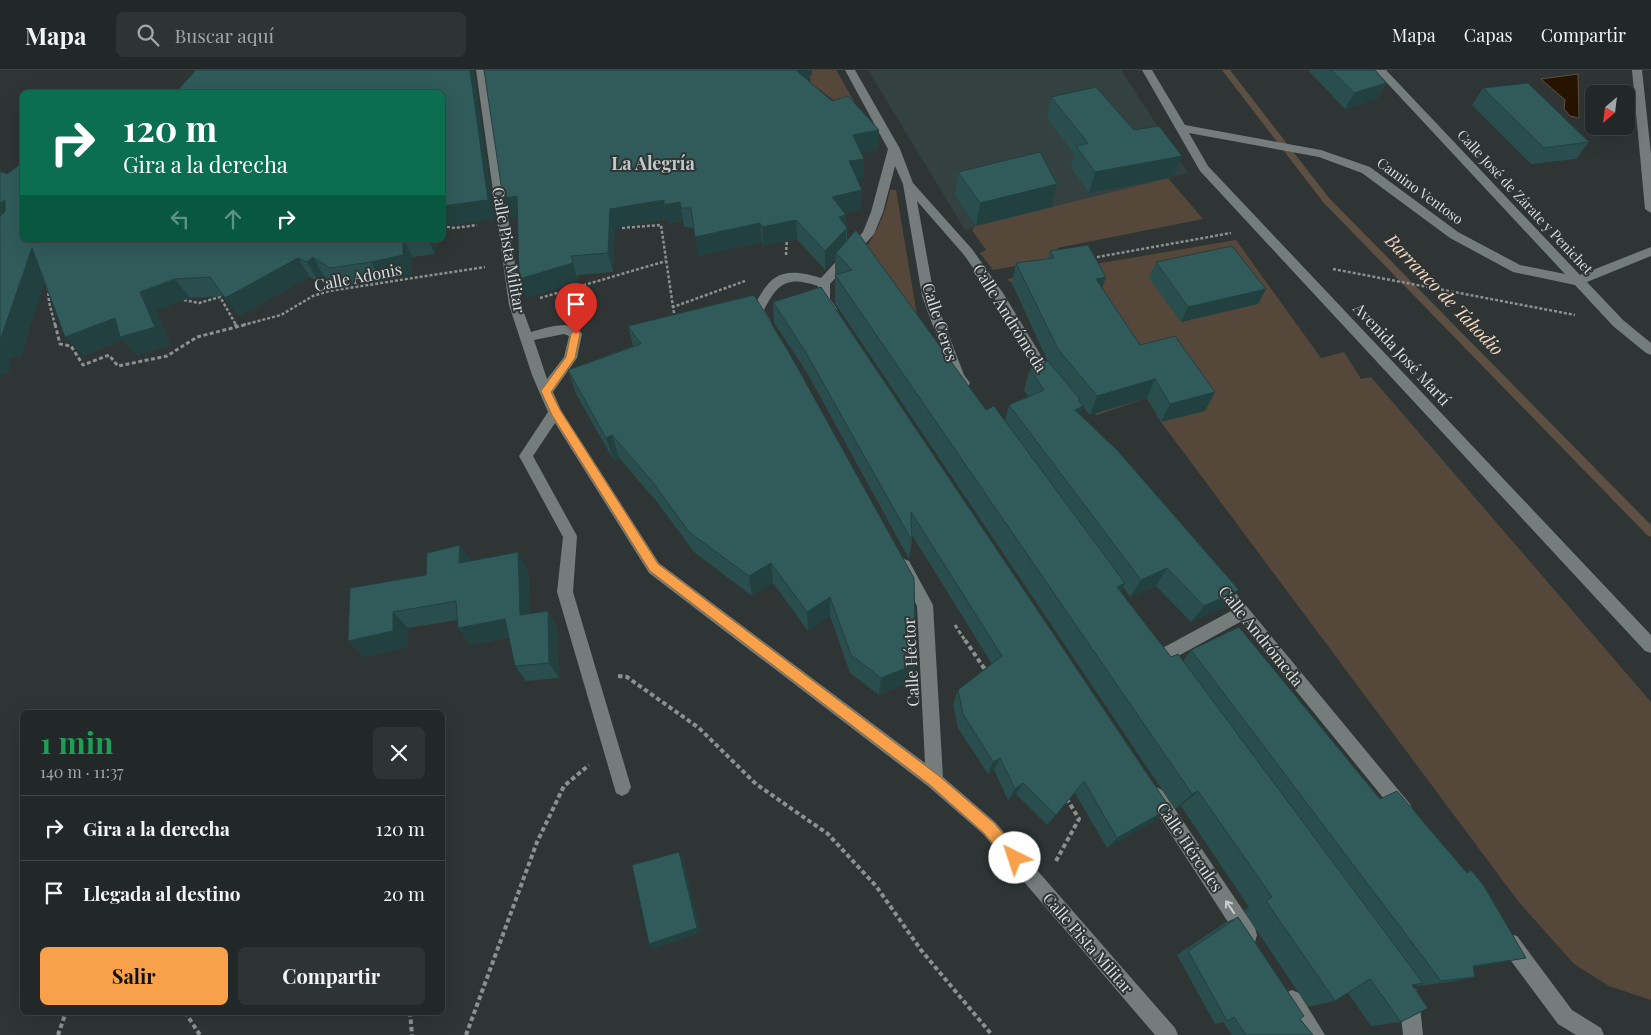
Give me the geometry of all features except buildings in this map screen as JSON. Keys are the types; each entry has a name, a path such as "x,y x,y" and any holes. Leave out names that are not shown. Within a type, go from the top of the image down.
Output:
{"street":[{"name":"Calle Pista Militar","path":"481,70 515,305 555,412 654,568 935,781 989,828 1168,1035"},
{"name":"Calle Andrómeda","path":"850,70 894,149 908,184 973,259 999,296 1043,371 1062,394"},
{"name":"Avenida José Martí","path":"1147,70 1204,168 1651,646"},
{"name":"Calle José de Zárate y Penichet","path":"1380,70 1618,323 1651,350"},
{"path":"1637,70 1651,209"},
{"name":"Camino Ventoso","path":"1181,128 1321,154 1366,170 1454,235 1517,269 1578,281"},
{"path":"841,324 824,300 824,283 868,234 877,212 894,149"},
{"name":"Calle Ceres","path":"908,184 928,296 958,377 970,393"},
{"path":"1578,281 1651,251"},
{"path":"773,335 758,310 768,290 784,277 804,277 824,283"},
{"path":"527,337 565,330 576,334 570,358 546,391"},
{"path":"555,412 526,456 570,536 565,592 622,787"},
{"name":"Calle Héctor","path":"897,554 925,605 935,781"},
{"name":"Calle Andrómeda","path":"1211,575 1413,820"},
{"path":"1162,656 1242,613"},
{"path":"1151,640 1174,672"},
{"name":"Calle Hércules","path":"1150,786 1254,944"},
{"path":"1500,931 1565,1017 1594,1035"},
{"path":"1282,985 1315,1035"},
{"path":"1403,986 1408,994 1413,1035"}],"path":[{"path":"445,226 455,228 502,221"},
{"path":"621,222 621,228 661,225 677,326"},
{"path":"1084,260 1260,228"},
{"path":"673,307 746,281 784,277 787,238 783,231"},
{"path":"515,305 666,261"},
{"path":"1292,261 1618,323"},
{"name":"Calle Adonis","path":"48,280 47,297 60,344 71,346 83,365 109,354 118,366 167,356 197,337 281,315 313,296 329,291 508,263"},
{"path":"214,291 220,296 237,326"},
{"path":"174,298 189,304 208,302 220,296"},
{"path":"925,605 952,621 991,679"},
{"path":"588,671 627,677 698,728 756,784 828,834 876,886 921,950 992,1035"},
{"path":"466,1035 537,842 564,786 610,747"},
{"path":"1040,888 1079,819 1065,794"},
{"path":"58,1035 65,1015"},
{"path":"188,1015 200,1035"},
{"path":"410,1015 412,1035"}],"shaded area":[{"path":"808,70 836,70 855,103 836,102 811,83"},
{"path":"868,70 1121,70 1188,173 965,230"},
{"path":"1578,74 1579,118 1570,116 1564,109 1565,100 1541,79"},
{"path":"1168,178 1203,219 1057,248 1061,258 993,270 980,253 986,250 972,230 976,226"},
{"path":"890,190 896,190 917,315 857,262 882,219"},
{"path":"1236,240 1321,358 1344,352 1361,379 1371,377 1651,702 1651,1000 1609,986 1574,964 1518,901 1161,422 1147,398 1097,415 1068,387 1050,364 1012,283 1007,279"}],"waterway":[{"name":"Barranco de Tahodio","path":"1226,70 1326,200 1651,532"}],"district":[{"name":"La Alegría","path":"653,164"}],"route":[{"path":"576,334 570,358 546,391 555,412 654,568 935,781 989,828 1015,858"}]}
